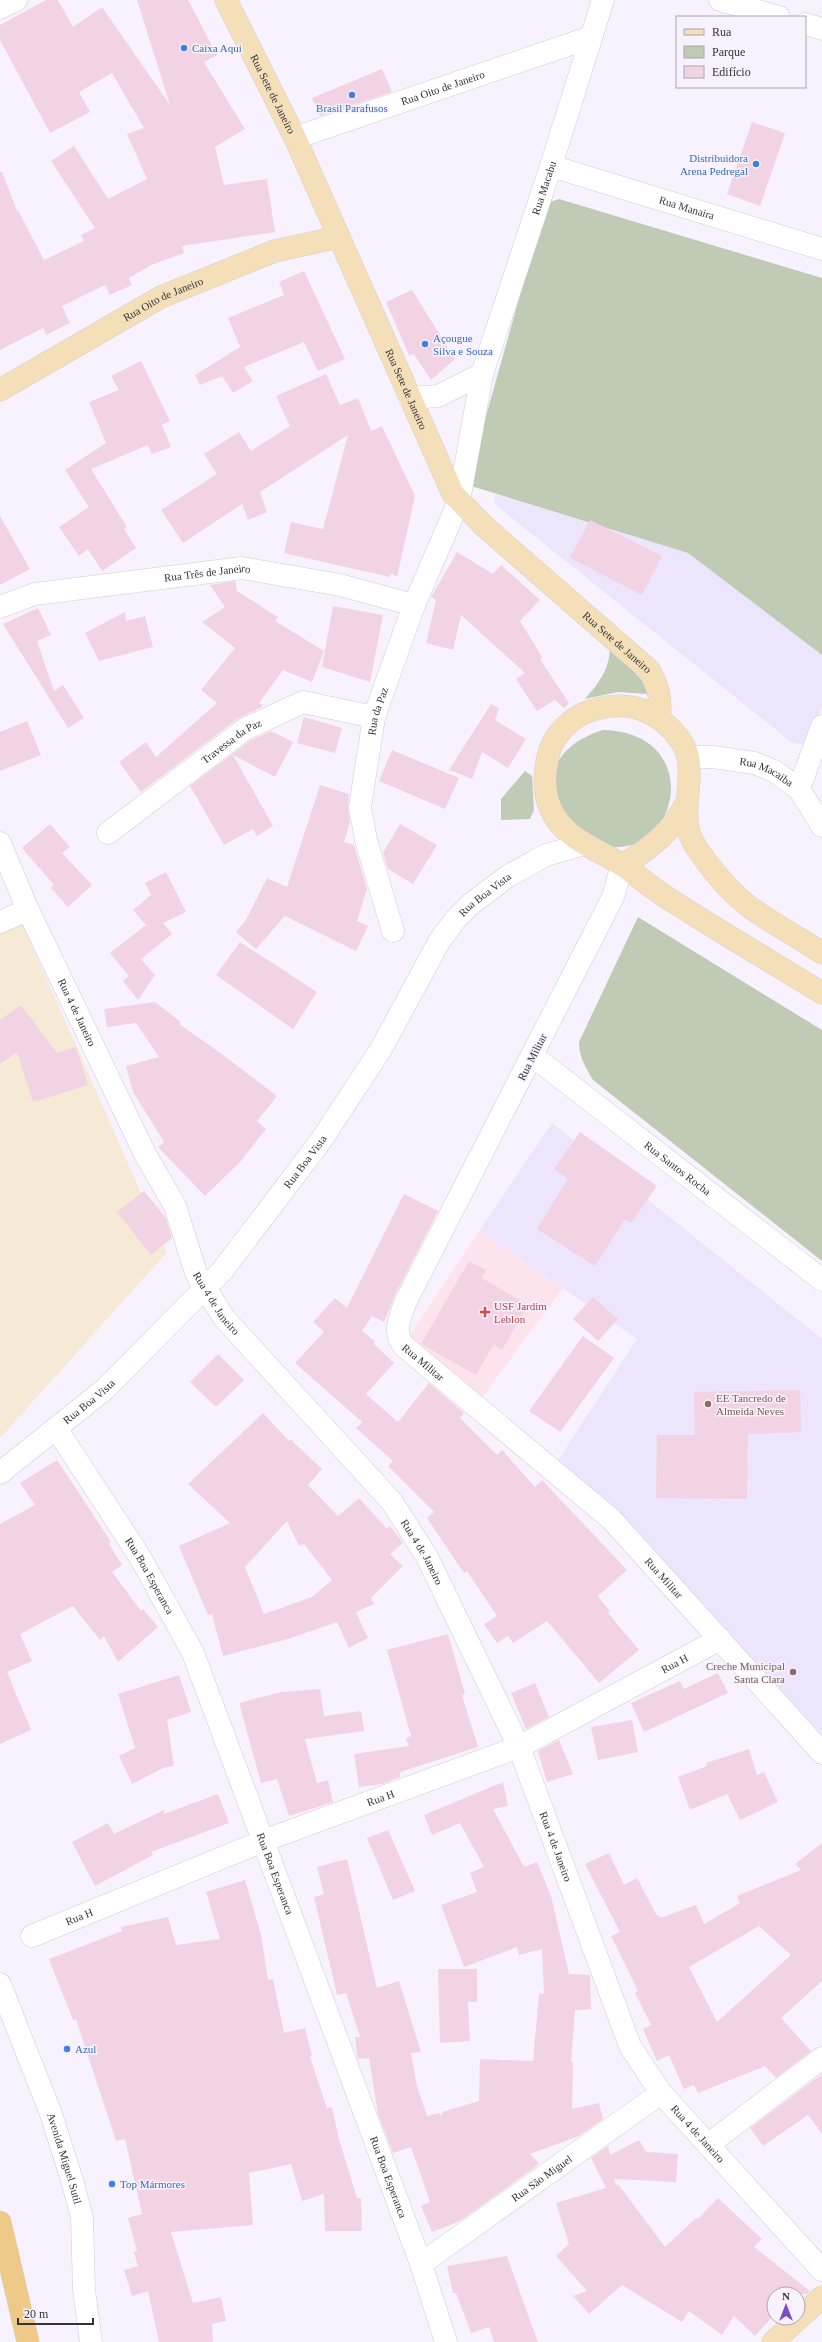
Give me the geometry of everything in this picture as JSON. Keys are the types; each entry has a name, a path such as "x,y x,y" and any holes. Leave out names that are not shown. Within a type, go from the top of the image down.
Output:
{"highway":[{"path":"0,2222 28,2342"}],"main road":[{"name":"Rua Sete de Janeiro","path":"226,0 295,138 449,487 459,501 484,526 650,670 658,687 661,705 659,718"},
{"name":"Rua Oito de Janeiro","path":"0,390 161,297 275,251 339,237"},
{"path":"822,953 757,913 725,883 697,849 690,833 685,815 689,797 688,757 678,736 659,718 629,706 605,706 582,714 563,728 550,748 544,771 545,795 554,817 570,835 622,865 665,896 822,993"},
{"path":"622,865 641,855 662,837 679,819 689,797"},
{"path":"773,2342 822,2297"}],"street":[{"path":"0,8 16,0"},
{"name":"Rua Macabu","path":"459,501 482,374 551,166 603,0"},
{"path":"720,0 776,16"},
{"path":"806,24 822,29"},
{"name":"Rua Oito de Janeiro","path":"295,138 591,37"},
{"name":"Rua Manaira","path":"551,166 822,249"},
{"path":"410,398 438,396 482,374"},
{"name":"Rua da Paz","path":"393,931 366,840 360,807 374,717 414,605 459,501"},
{"name":"Rua Três de Janeiro","path":"0,607 35,594 242,568 340,585 414,605"},
{"name":"Travessa da Paz","path":"108,833 245,729 303,702 374,717"},
{"path":"799,789 822,726"},
{"name":"Rua Macaiba","path":"688,757 713,757 754,763 774,771 799,789 822,826"},
{"name":"Rua 4 de Janeiro","path":"0,843 28,910 145,1154 175,1206 196,1273 224,1318 392,1502 427,1557 519,1747 630,2046 661,2093 822,2270"},
{"name":"Rua Boa Vista","path":"0,1472 105,1389 222,1271 320,1142 381,1049 440,940 456,919 471,904 508,876 546,855 585,844"},
{"name":"Rua Militar","path":"622,865 613,897 533,1056 405,1303 398,1324 398,1336 405,1347 611,1519 822,1753"},
{"path":"0,922 28,910"},
{"name":"Rua Santos Rocha","path":"533,1056 822,1280"},
{"name":"Rua Boa Esperanca","path":"56,1428 140,1557 193,1653 421,2264 446,2342"},
{"name":"Rua H","path":"32,1936 263,1841 519,1747 720,1639"},
{"name":"Avenida Miguel Sutil","path":"0,1984 50,2114 80,2210 84,2290 91,2342"},
{"path":"709,2144 822,2058"},
{"name":"Rua São Miguel","path":"421,2264 661,2093"}],"shaded area":[{"path":"495,494 688,553 822,655 822,706 809,742 800,744 791,742 497,506 494,500"},
{"path":"22,923 167,1252 0,1438 0,932"},
{"name":"EE Tancredo de Almeida Neves","path":"552,1123 822,1339 822,1735 706,1609 553,1468 637,1339 479,1231"},
{"name":"USF Jardim Leblon","path":"479,1231 563,1288 478,1403 409,1336"}],"green space":[{"path":"559,199 822,278 822,655 688,553 471,486 470,473 544,210 550,202"},
{"path":"610,646 648,687 647,694 618,692 585,699 595,687 606,669 610,654"},
{"path":"603,730 635,736 656,750 668,769 671,791 666,813 654,831 636,843 612,847 608,846 561,820 553,788 554,773 557,763 562,755 577,742"},
{"path":"525,771 532,776 534,810 530,819 501,820 501,799"},
{"path":"638,917 822,1030 822,1261 593,1080 583,1062 579,1042"}],"building":[{"path":"46,0 58,0 73,27 102,7 170,105 137,0 188,0 217,55 204,62 245,129 215,147 224,185 267,179 275,232 182,246 184,253 151,265 129,278 132,285 110,295 105,285 62,306 70,323 46,335 43,328 0,350 0,172 2,172 17,211 18,210 44,260 84,241 81,235 95,228 51,161 74,146 108,199 147,179 127,134 144,128 112,73 79,92 90,112 50,133 0,40 0,25"},
{"name":"Brasil Parafusos","path":"382,69 392,92 320,116 312,98"},
{"name":"Distribuidora Arena Pedregal","path":"752,122 785,133 760,206 727,194"},
{"path":"304,271 345,359 318,371 304,342 244,367 253,381 233,393 222,376 200,385 195,375 240,347 228,318 284,295 279,282"},
{"name":"Açougue Silva e Souza","path":"412,290 455,359 431,380 414,354 409,355 386,302"},
{"path":"141,361 170,421 162,425 171,447 152,454 148,445 91,469 127,527 124,529 136,548 102,571 88,549 79,556 59,527 89,507 65,470 106,443 89,402 119,390 111,376"},
{"path":"326,374 340,405 358,398 371,431 382,426 415,496 397,577 391,573 390,577 284,553 291,522 323,529 348,435 260,492 267,512 248,520 242,504 183,543 161,510 217,474 204,454 239,432 251,451 290,426 276,396"},
{"path":"0,516 30,569 0,585"},
{"path":"590,520 662,556 642,595 570,558"},
{"path":"457,552 493,574 501,565 540,600 520,621 542,657 540,659 569,703 564,708 555,700 537,711 516,679 525,673 461,615 453,650 426,643 436,600 431,597"},
{"path":"235,581 237,591 278,617 275,621 324,651 312,682 283,670 259,703 263,705 260,708 237,719 141,792 119,762 146,742 156,757 217,703 201,690 235,648 202,622 225,607 210,585"},
{"path":"333,606 383,615 370,682 322,667"},
{"path":"38,608 51,635 37,641 54,691 63,685 84,718 68,728 3,624"},
{"path":"125,612 126,621 145,616 153,647 99,661 85,633"},
{"path":"491,704 499,708 495,720 526,739 508,768 482,752 472,779 449,770"},
{"path":"304,717 342,728 335,753 297,743"},
{"path":"27,721 41,755 0,771 0,732"},
{"path":"271,731 293,742 275,777 233,755 273,826 257,836 253,829 224,845 190,786 251,740"},
{"path":"392,750 459,778 445,809 379,781"},
{"path":"320,785 349,794 348,809 350,822 344,842 354,845 367,889 357,921 368,926 356,951 285,916 256,949 236,932 246,920 267,878 287,887"},
{"path":"50,824 70,847 62,853 92,885 68,907 51,888 54,885 22,848"},
{"path":"400,824 437,845 413,884 388,869 383,853"},
{"path":"166,872 186,912 163,923 172,934 141,959 155,975 138,1000 123,981 129,976 110,953 146,925 133,910 151,895 145,883"},
{"path":"240,942 317,992 293,1029 216,975"},
{"path":"155,1002 181,1022 179,1024 277,1096 257,1121 266,1129 240,1162 205,1196 158,1147 164,1142 133,1092 126,1066 159,1057 136,1023 107,1027 104,1009"},
{"path":"21,1005 57,1053 76,1047 88,1085 33,1102 17,1052 0,1064 0,1020"},
{"path":"580,1132 657,1186 631,1223 625,1219 595,1266 537,1229 568,1179 554,1169"},
{"path":"144,1191 166,1218 172,1238 151,1255 117,1212"},
{"path":"404,1194 438,1211 394,1297 384,1322 372,1316 362,1331 375,1341 374,1344 394,1363 366,1394 398,1422 429,1383 464,1413 460,1418 497,1455 502,1450 535,1487 542,1480 627,1570 598,1596 610,1612 608,1613 639,1650 599,1683 547,1621 513,1643 508,1636 497,1643 484,1624 497,1616 467,1571 464,1573 427,1518 434,1512 388,1466 393,1461 356,1428 362,1422 295,1363 324,1332 313,1322 335,1298 347,1308"},
{"path":"469,1261 486,1270 482,1278 528,1305 502,1350 494,1344 476,1375 421,1344"},
{"path":"593,1297 618,1319 598,1341 573,1319"},
{"path":"583,1336 614,1358 560,1432 529,1411"},
{"path":"218,1354 244,1380 216,1407 190,1382"},
{"path":"800,1390 801,1432 748,1434 747,1499 656,1498 657,1435 695,1435 694,1392"},
{"path":"263,1413 289,1441 290,1439 322,1469 308,1485 338,1516 359,1498 387,1529 390,1526 403,1543 390,1554 403,1566 371,1598 374,1604 356,1612 368,1638 349,1648 337,1622 288,1639 223,1656 212,1614 208,1615 179,1546 230,1523 188,1484","holes":["287,1521 299,1546 304,1544 332,1580 312,1597 264,1614 245,1567"]},
{"path":"57,1460 111,1542 109,1544 122,1565 112,1572 141,1611 143,1609 158,1627 118,1662 104,1636 100,1640 73,1606 20,1634 32,1661 7,1672 31,1730 0,1744 0,1524 35,1505 20,1483"},
{"path":"448,1634 465,1694 462,1695 478,1747 400,1772 400,1777 382,1784 359,1787 354,1754 409,1746 406,1738 411,1736 387,1650"},
{"path":"718,1673 728,1693 644,1732 631,1703 680,1681 684,1689"},
{"path":"179,1675 191,1712 167,1720 174,1766 163,1768 132,1784 119,1756 135,1748 118,1694"},
{"path":"535,1683 549,1717 526,1729 511,1693"},
{"path":"320,1689 324,1716 361,1711 364,1731 305,1739 317,1783 328,1780 333,1802 289,1816 277,1779 261,1783 239,1703 281,1692"},
{"path":"632,1720 638,1752 598,1760 591,1727"},
{"path":"559,1740 573,1774 547,1782 538,1751"},
{"path":"749,1749 757,1775 764,1772 778,1802 740,1820 727,1794 690,1810 678,1777 707,1766 706,1763"},
{"path":"503,1782 508,1806 493,1809 524,1867 537,1862 551,1896 569,1974 590,1975 591,2009 575,2010 571,2062 573,2062 572,2109 599,2103 603,2119 579,2136 530,2154 539,2163 534,2168 460,2221 432,2232 421,2206 430,2202 411,2147 393,2153 378,2114 369,2058 358,2059 357,2056 355,2037 360,2037 346,1993 337,1995 314,1897 324,1894 317,1867 347,1859 377,1988 399,1981 421,2052 411,2053 417,2086 427,2116 439,2113 442,2116 442,2112 479,2101 480,2059 533,2061 539,1994 544,1994 542,1949 519,1955 517,1947 464,1967 441,1905 477,1892 470,1873 484,1867 460,1823 432,1835 424,1815"},
{"path":"218,1794 229,1823 151,1852 153,1855 95,1886 72,1842 108,1823 114,1834 164,1810 164,1814"},
{"path":"388,1830 415,1891 393,1900 367,1838"},
{"path":"822,1843 822,1981 781,2018 811,2051 776,2078 765,2066 698,2093 694,2085 684,2089 669,2055 657,2061 643,2029 651,2025 635,1993 638,1991 611,1936 620,1932 585,1864 609,1853 624,1885 637,1878 657,1916 659,1915 660,1918 696,1905 704,1924 740,1903 737,1896 801,1870 795,1864","holes":["759,1926 791,1955 717,2022 689,1967"]},
{"path":"245,1880 261,1934 268,1980 273,1979 284,2033 305,2028 312,2056 310,2057 327,2108 332,2107 339,2139 357,2198 361,2198 362,2231 325,2231 324,2194 302,2201 291,2164 249,2173 253,2225 171,2232 193,2303 221,2297 226,2321 212,2324 213,2342 159,2342 148,2291 132,2296 124,2270 138,2266 134,2252 137,2251 128,2218 142,2214 125,2139 116,2141 76,2019 73,2020 49,1959 122,1931 121,1927 168,1917 176,1945 220,1939 206,1892"},
{"path":"438,1969 477,1969 477,2002 468,2002 470,2041 440,2043"},
{"path":"822,2074 822,2134 808,2115 763,2146 750,2128"},
{"path":"639,2140 646,2152 678,2154 676,2182 614,2179 616,2185 618,2184 665,2247 696,2218 698,2219 718,2198 762,2239 754,2247 804,2286 766,2286 766,2324 755,2336 734,2316 722,2335 689,2311 682,2322 622,2285 589,2314 573,2296 587,2291 556,2256 569,2244 556,2203 606,2188 591,2158 608,2146 610,2155"},
{"path":"507,2256 538,2342 494,2342 489,2327 471,2333 456,2293 453,2293 447,2266"},
{"path":"806,2288 810,2291 806,2294"}],"place":[{"name":"Caixa Aqui","path":"184,48"},
{"name":"Brasil Parafusos","path":"352,95"},
{"name":"Distribuidora Arena Pedregal","path":"756,164"},
{"name":"Açougue Silva e Souza","path":"425,344"},
{"name":"USF Jardim Leblon","path":"485,1312"},
{"name":"EE Tancredo de Almeida Neves","path":"708,1404"},
{"name":"Creche Municipal Santa Clara","path":"793,1672"},
{"name":"Azul","path":"67,2049"},
{"name":"Top Mármores","path":"112,2184"}]}
